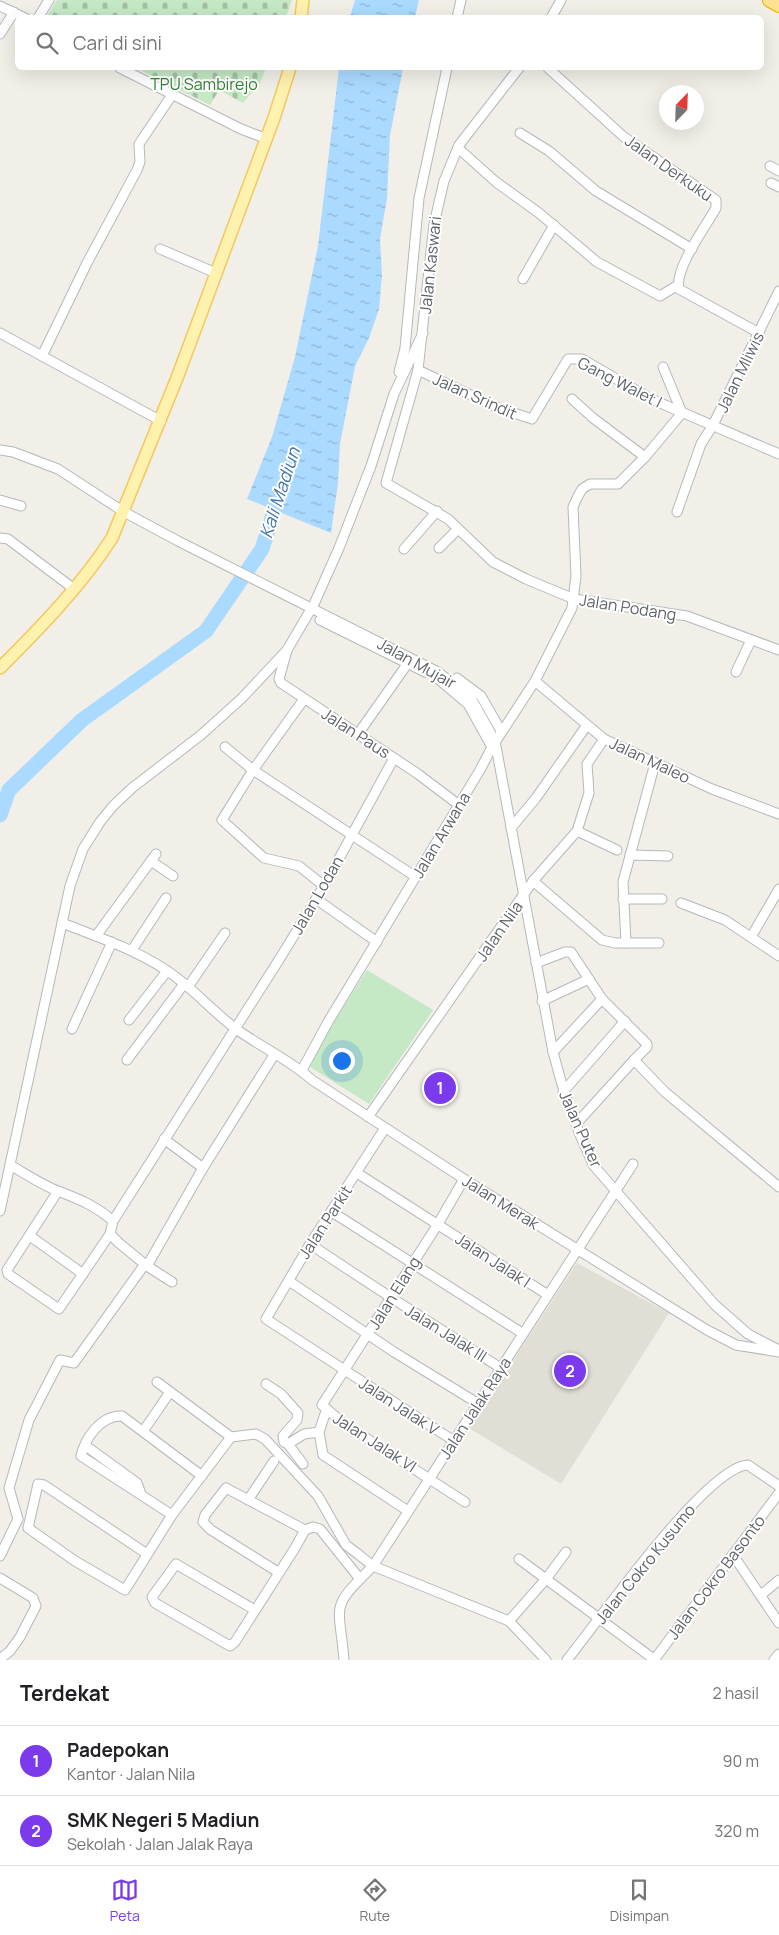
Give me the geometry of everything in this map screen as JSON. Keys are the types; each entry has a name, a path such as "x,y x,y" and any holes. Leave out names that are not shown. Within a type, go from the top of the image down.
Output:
{"highway":[{"path":"770,0 779,5"}],"main road":[{"path":"301,15 303,0"},
{"path":"0,668 74,589 112,538 161,421 267,139 289,70"}],"street":[{"path":"40,15 49,0"},
{"path":"458,15 461,0"},
{"path":"553,15 561,0"},
{"path":"0,6 20,15"},
{"path":"0,34 14,12"},
{"path":"124,70 172,95 267,139"},
{"path":"0,1211 70,886 83,849 100,822 132,788 201,735 242,698 287,650 312,606 359,499 394,394 404,348 419,198 447,70"},
{"name":"Jalan Kaswari","path":"386,483 418,370 426,286 438,202 458,148 517,70"},
{"name":"Jalan Derkuku","path":"550,70 624,137 716,200 716,208 683,266 678,285"},
{"path":"42,356 87,262 137,170 140,162 139,144 172,95"},
{"path":"520,133 549,151 596,192 692,249"},
{"path":"458,148 491,178 554,225 597,262 640,287 662,296 678,285 683,292 759,333"},
{"path":"770,166 779,171"},
{"path":"523,279 554,225"},
{"path":"160,249 216,273"},
{"name":"Jalan Mliwis","path":"677,512 701,444 713,425 779,291"},
{"path":"0,333 161,421"},
{"path":"394,394 423,333"},
{"name":"Gang Walet I","path":"532,419 568,359 573,358 582,359 682,413"},
{"path":"662,367 670,380 682,413 779,454"},
{"name":"Jalan Srindit","path":"418,370 496,407 532,419"},
{"path":"572,399 593,418 646,457 682,413"},
{"name":"Jalan Mujair","path":"0,450 14,452 58,469 124,512 312,606 438,672 456,684 478,707 494,744 524,896"},
{"name":"Jalan Arwana","path":"302,1070 480,770 501,731 535,681 564,623 574,599 576,576 573,507 582,489 590,484 619,482 646,457"},
{"name":"Jalan Podang","path":"386,483 448,518 457,530 492,562 574,599 687,616 779,650"},
{"path":"0,500 21,506"},
{"path":"404,549 437,511"},
{"path":"439,548 457,530"},
{"path":"0,538 8,539 74,589"},
{"path":"326,610 439,666 473,689 481,696 501,731"},
{"path":"320,620 436,677 460,695 468,704 494,744"},
{"path":"736,672 751,640"},
{"name":"Jalan Paus","path":"287,650 279,679 290,690 394,758 459,805"},
{"path":"358,734 408,663"},
{"name":"Jalan Maleo","path":"535,681 604,739 712,789 779,814"},
{"path":"304,699 253,770 222,820 264,858 299,866 324,886"},
{"path":"511,828 536,798 587,725"},
{"name":"Jalan Nila","path":"368,1117 533,881 577,831 589,793 587,764 604,739"},
{"path":"225,747 253,770 416,877"},
{"name":"Jalan Lodan","path":"110,1234 113,1221 324,886 394,758"},
{"path":"626,943 623,882 655,763"},
{"path":"577,831 618,850"},
{"path":"630,855 668,856"},
{"path":"96,936 154,857 173,876"},
{"path":"533,881 602,940 626,943 659,943"},
{"path":"752,937 779,889"},
{"name":"Jalan Puter","path":"524,896 542,1001 563,1092 594,1166 715,1305 748,1334 779,1350"},
{"path":"132,950 166,898"},
{"path":"316,899 377,942"},
{"path":"623,899 662,899"},
{"path":"681,903 725,920 779,956"},
{"name":"Jalan Merak","path":"62,923 132,950 167,971 235,1028 274,1055 302,1070 312,1080 368,1117 577,1251 729,1342 742,1347 779,1350"},
{"path":"127,1060 225,933"},
{"path":"72,1029 112,942"},
{"path":"536,964 570,951 602,998 647,1045 576,1124"},
{"path":"129,1020 167,971"},
{"path":"542,1001 589,979"},
{"path":"553,1052 602,998"},
{"path":"563,1092 625,1021"},
{"path":"0,1556 18,1519 9,1488 29,1420 60,1360 74,1363 146,1265 203,1168 274,1055"},
{"path":"634,1060 665,1092 779,1187"},
{"name":"Jalan Parkit","path":"266,1316 385,1128"},
{"path":"164,1139 203,1168"},
{"name":"Jalan Jalak Raya","path":"344,1660 338,1610 343,1597 374,1566 429,1477 480,1404 522,1333 633,1164"},
{"path":"10,1165 58,1191 90,1204 113,1221"},
{"name":"Jalan Jalak I","path":"357,1173 548,1295"},
{"name":"Jalan Elang","path":"319,1432 324,1408 345,1370 389,1298 438,1224 464,1179"},
{"path":"58,1191 8,1270 8,1274 58,1309 110,1234 146,1265 172,1282"},
{"path":"332,1212 522,1333"},
{"path":"30,1236 83,1274"},
{"name":"Jalan Jalak III","path":"310,1244 389,1298 424,1318 502,1369"},
{"path":"289,1281 368,1334 480,1404"},
{"name":"Jalan Jalak V","path":"266,1316 267,1321 454,1441"},
{"path":"157,1382 231,1437 256,1434 265,1439 318,1496 346,1545 374,1566 509,1621 546,1660"},
{"path":"266,1384 281,1394 298,1413 297,1420 283,1436 283,1440 304,1464"},
{"path":"144,1430 170,1392"},
{"name":"Jalan Jalak VI","path":"324,1408 465,1502"},
{"path":"172,1515 83,1458 81,1454 98,1424 116,1416 122,1416 144,1430 202,1476"},
{"path":"288,1444 304,1434 319,1432 324,1456 408,1511"},
{"path":"147,1554 44,1485 38,1484 28,1528 75,1561 125,1590 172,1515 231,1437"},
{"path":"248,1500 274,1461"},
{"name":"Jalan Cokro Kusumo","path":"567,1660 678,1518 709,1488 730,1473 748,1465 779,1486"},
{"path":"278,1572 210,1530 202,1522 205,1515 224,1488 305,1530"},
{"name":"Jalan Cokro Basonto","path":"655,1660 779,1493"},
{"path":"255,1610 176,1564 152,1597 155,1603 230,1646 255,1610 305,1530 313,1527 320,1529 360,1579"},
{"path":"509,1621 546,1579 566,1552"},
{"path":"733,1554 779,1623"},
{"path":"519,1559 655,1660"},
{"path":"0,1578 33,1598 36,1606 20,1637 10,1651 0,1659"},
{"path":"762,1595 779,1580"},
{"path":"774,1660 779,1654"}],"shaded area":[{"path":"577,1263 669,1313 561,1484 469,1428"}],"green space":[{"path":"57,0 292,0 287,15 47,15"},
{"name":"TPU Sambirejo","path":"140,70 265,70 260,83 243,103 219,90 210,105"},
{"path":"367,970 433,1010 369,1104 307,1065"}],"water":[{"path":"355,0 419,0 415,15 351,15"},
{"path":"339,70 403,70 390,135 387,198 380,239 382,275 379,309 369,338 355,366 340,444 338,483 331,533 247,499 272,437 295,357 318,246"}],"waterway":[{"name":"Kali Madiun","path":"0,815 9,790 82,720 206,631 262,549 280,493"}],"place":[{"name":"Padepokan","path":"440,1088"},
{"name":"SMK Negeri 5 Madiun","path":"570,1371"}]}
